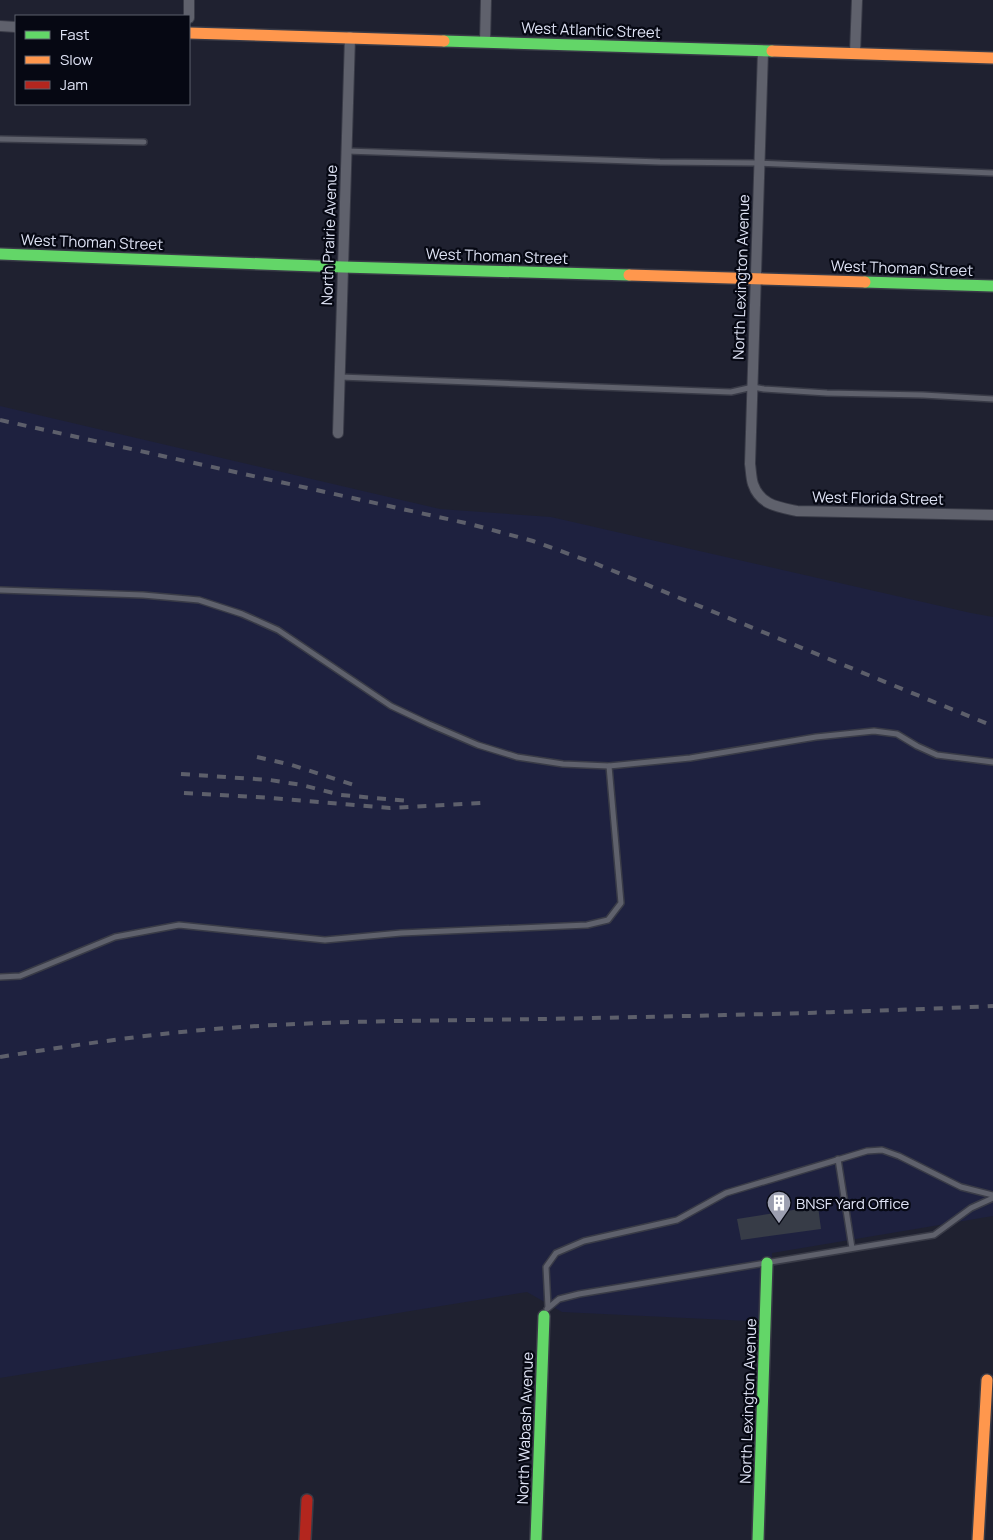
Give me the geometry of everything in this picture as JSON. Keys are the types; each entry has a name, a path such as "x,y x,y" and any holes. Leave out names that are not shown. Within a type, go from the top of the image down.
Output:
{"street":[{"path":"189,0 189,15"},
{"path":"485,42 486,0"},
{"path":"855,53 857,0"},
{"path":"0,26 15,27"},
{"name":"West Atlantic Street","path":"190,32 993,58"},
{"name":"North Prairie Avenue","path":"338,433 350,37"},
{"name":"North Lexington Avenue","path":"763,51 750,464 753,484 763,501"},
{"name":"West Thoman Street","path":"0,254 343,267 993,286"},
{"name":"West Florida Street","path":"763,501 797,511 993,515"},
{"name":"North Lexington Avenue","path":"758,1540 767,1262"},
{"name":"North Wabash Avenue","path":"536,1540 546,1312"},
{"path":"978,1540 987,1380"},
{"path":"305,1540 307,1500"}],"lane":[{"path":"0,139 144,142"},
{"path":"346,151 660,162 759,163 993,174"},
{"path":"340,377 731,392 752,387 827,393 993,399"},
{"path":"0,590 143,595 199,600 242,614 278,630 391,706 429,724 478,745 517,756 554,763 609,766 690,758 816,737 874,731 897,734 937,755 993,762"},
{"path":"0,977 20,976 115,937 180,925 325,940 401,933 587,926 608,920 621,903 609,766"},
{"path":"546,1312 546,1267 556,1253 584,1241 677,1220 726,1193 867,1151 882,1150 961,1187 993,1196"},
{"path":"838,1159 852,1248"},
{"path":"546,1312 559,1299 579,1294 934,1235 971,1208 993,1196"}],"shaded area":[{"path":"0,406 440,509 551,517 993,617 993,1216 772,1253 771,1322 562,1312 527,1292 0,1378"}],"building":[{"name":"BNSF Yard Office","path":"818,1206 821,1229 741,1240 737,1219"}],"railway":[{"path":"0,420 470,524 533,541 594,563 993,726"},
{"path":"257,757 292,765 360,787"},
{"path":"181,774 270,780 302,785 341,795 409,801"},
{"path":"184,793 390,808 481,803"},
{"path":"0,1057 152,1035 288,1024 768,1014 993,1006"}],"traffic: fast":[{"path":"444,41 772,51"},
{"path":"0,254 343,267 629,275"},
{"path":"865,282 993,286"},
{"path":"758,1540 767,1263"},
{"path":"536,1540 544,1316"}],"traffic: slow":[{"path":"190,33 444,41"},
{"path":"772,51 993,58"},
{"path":"629,275 865,282"},
{"path":"978,1540 987,1380"}],"traffic: jam":[{"path":"305,1540 307,1500"}],"place":[{"name":"BNSF Yard Office","path":"779,1224"}]}
